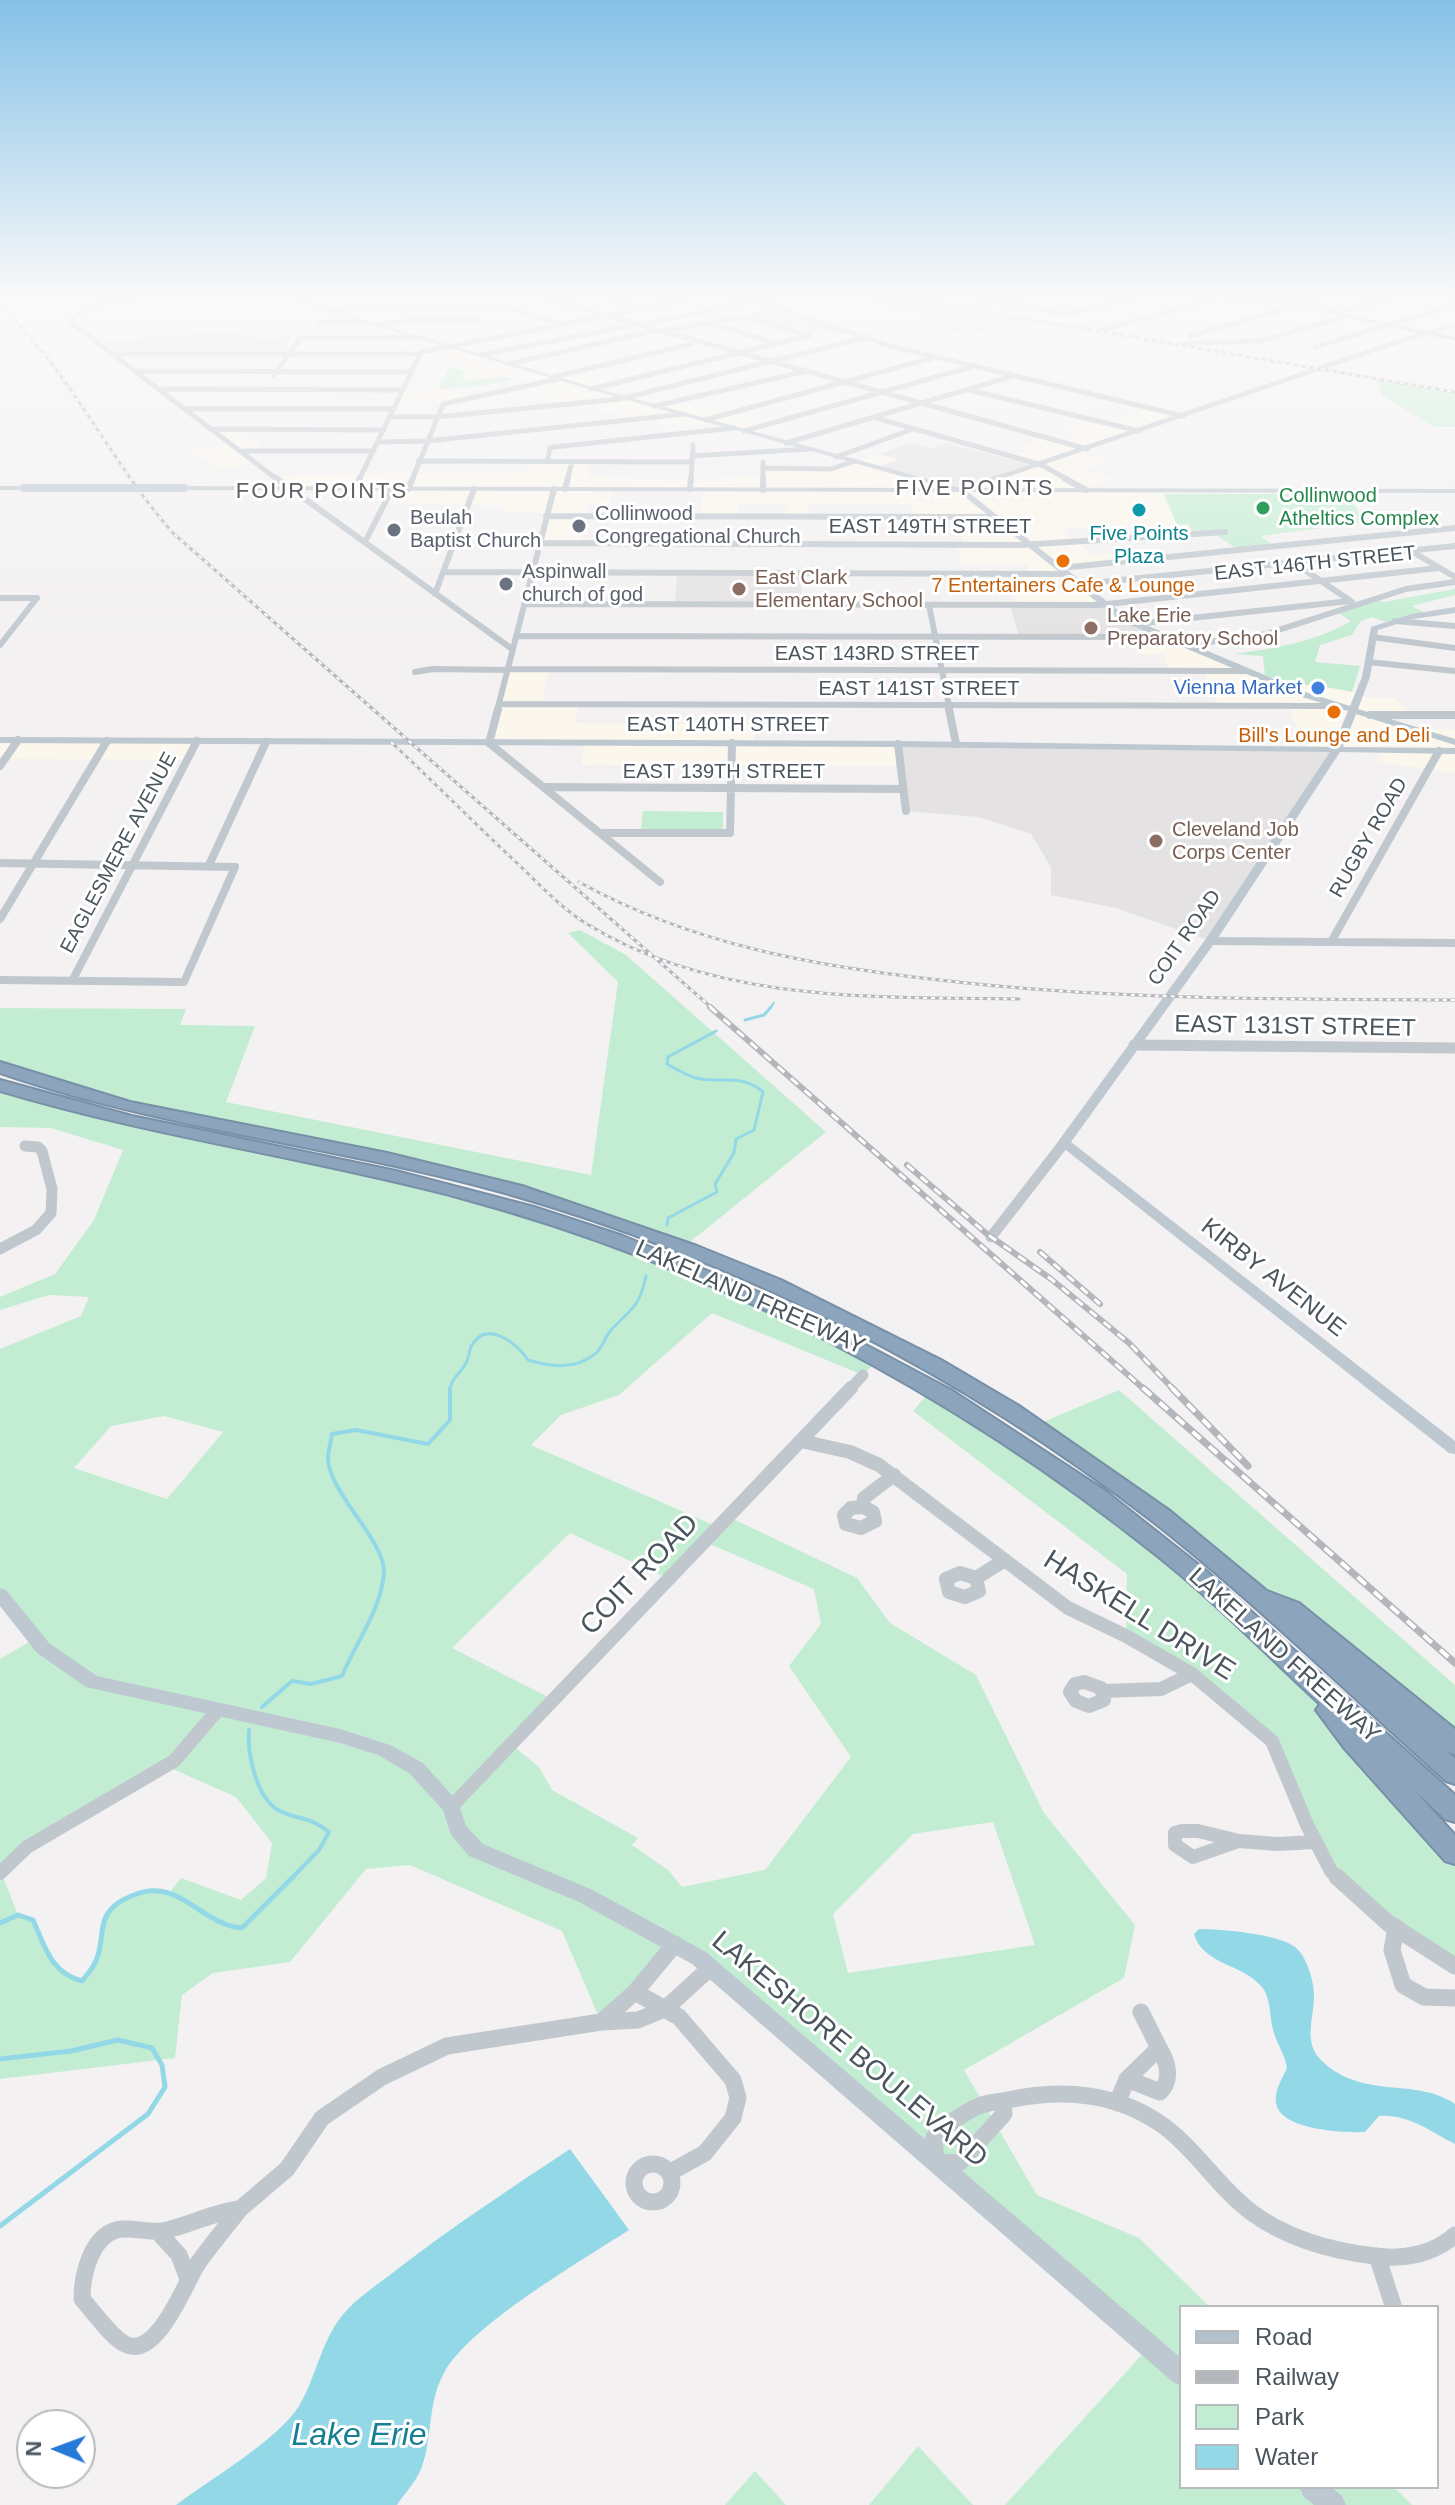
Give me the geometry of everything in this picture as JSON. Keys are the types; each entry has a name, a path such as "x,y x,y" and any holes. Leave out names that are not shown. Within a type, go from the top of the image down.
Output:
{"highway":[{"name":"LAKELAND FREEWAY","path":"0,1067 69,1090 172,1117 385,1159 511,1189 627,1225 714,1257 807,1297 890,1339 984,1393 1073,1451 1164,1519 1246,1588 1455,1774"},
{"name":"LAKELAND FREEWAY","path":"0,1085 77,1109 179,1134 385,1175 522,1209 680,1262 784,1307 876,1354 967,1407 1061,1471 1173,1555 1455,1811"},
{"path":"1246,1588 1290,1609 1455,1744"},
{"path":"1300,1671 1354,1742 1455,1853"}],"street":[{"path":"194,415 512,649"},
{"path":"354,489 389,417 458,415"},
{"path":"378,442 427,441 676,415"},
{"path":"688,415 961,490 1105,604 1135,624 1339,706 1455,742"},
{"path":"705,420 724,415"},
{"path":"744,431 801,415"},
{"path":"786,443 880,415"},
{"path":"969,415 1087,449"},
{"path":"1072,415 1139,431"},
{"path":"1179,415 1184,416"},
{"path":"961,490 1187,415"},
{"path":"408,489 437,417"},
{"path":"873,417 1042,465 1086,490"},
{"path":"547,462 550,448 734,428"},
{"path":"214,429 384,430"},
{"path":"836,457 913,429"},
{"path":"690,489 693,445"},
{"path":"418,461 692,459 809,449"},
{"path":"242,451 373,451"},
{"path":"763,452 763,490"},
{"path":"763,468 831,469 855,461"},
{"path":"565,489 572,462"},
{"path":"0,488 1455,491"},
{"path":"365,542 392,489"},
{"path":"435,594 474,489"},
{"path":"554,489 489,743 660,882"},
{"path":"546,516 995,517"},
{"path":"444,572 1063,571 1455,528"},
{"name":"EAST 149TH STREET","path":"540,543 1029,544 1225,532"},
{"path":"1081,584 1455,546"},
{"path":"1269,547 1354,603"},
{"path":"1410,550 1455,580"},
{"name":"EAST 146TH STREET","path":"524,604 1105,604 1439,568"},
{"path":"1187,645 1266,634 1354,603 1417,586 1455,580"},
{"path":"0,598 37,598 0,645"},
{"path":"1135,624 1354,603"},
{"path":"929,605 956,744"},
{"path":"1455,610 1377,626 1372,637 1455,648"},
{"path":"1395,621 1455,626"},
{"path":"516,636 1168,637"},
{"name":"COIT ROAD","path":"991,1237 1064,1143 1210,941 1337,749 1366,677 1372,637"},
{"path":"1368,662 1455,671"},
{"name":"EAST 143RD STREET","path":"415,672 433,669 1247,671"},
{"name":"EAST 141ST STREET","path":"499,704 1339,706"},
{"path":"1370,715 1455,715"},
{"name":"EAST 140TH STREET","path":"0,740 956,744 1455,751"},
{"path":"0,766 18,740"},
{"path":"0,919 107,741"},
{"name":"EAGLESMERE AVENUE","path":"72,981 197,741"},
{"path":"209,865 266,742"},
{"path":"600,833 730,833 732,743"},
{"path":"898,744 906,811"},
{"name":"RUGBY ROAD","path":"1331,942 1439,751"},
{"name":"EAST 139TH STREET","path":"544,787 903,789"},
{"path":"0,863 235,867 184,982 0,980"},
{"path":"1210,941 1452,943 1455,931"},
{"name":"EAST 131ST STREET","path":"1134,1045 1455,1048"},
{"name":"KIRBY AVENUE","path":"1064,1143 1455,1449"},
{"path":"0,1249 47,1222 53,1214 55,1204 42,1151 38,1147 25,1146"},
{"name":"COIT ROAD","path":"451,1807 863,1375"},
{"name":"HASKELL DRIVE","path":"801,1441 857,1455 894,1475 1068,1608 1126,1636 1192,1674 1272,1741 1315,1842 1331,1871 1396,1927 1455,1966"},
{"path":"863,1507 864,1498 894,1475"},
{"path":"976,1578 1005,1560"},
{"name":"LAKESHORE BOULEVARD","path":"0,1594 43,1648 92,1682 340,1736 384,1750 416,1768 451,1807 458,1830 476,1850 586,1896 675,1944 710,1968 1179,2372"},
{"path":"1104,1691 1136,1693 1174,1688 1192,1674"},
{"path":"0,1873 27,1847 174,1761 217,1711"},
{"path":"1239,1841 1297,1846 1315,1842"},
{"path":"1396,1927 1390,1942 1399,1984 1413,1995 1455,1998"},
{"path":"601,2022 635,1992 675,1944"},
{"path":"240,2209 195,2217 158,2232 120,2229 100,2238 81,2289 82,2299 124,2344 135,2346 155,2335 174,2311 188,2279 240,2209 287,2169 322,2118 382,2077 447,2046 601,2022 638,2020 665,2009 710,1968"},
{"path":"635,1992 679,2017 733,2080 738,2098 733,2118 705,2153 669,2173"},
{"path":"1127,2079 1160,2092 1165,2087 1168,2063 1141,2012"},
{"path":"1117,2103 1127,2079 1159,2048"},
{"path":"1003,2101 1004,2114 959,2163 936,2162 934,2137 955,2119 982,2104 1046,2091 1102,2097 1139,2111 1165,2127 1229,2194 1253,2214 1290,2234 1348,2254 1402,2258 1429,2249 1455,2235"},
{"path":"158,2232 179,2255 188,2279"},
{"path":"1377,2256 1395,2305"},
{"path":"1314,2489 1333,2505"}],"shaded area":[{"path":"625,415 739,415 783,426 756,434 715,423 666,427 656,418 631,420"},
{"path":"1131,415 1184,416 1077,452 1108,461 1087,470 1114,477 1085,489 1162,490 1177,525 1061,529 1092,555 1111,553 1122,562 1061,568 1105,604 1017,605 1009,574 1029,573 1027,565 961,564 957,544 963,544 958,517 913,517 910,504 807,504 808,517 787,517 787,504 738,504 738,517 701,517 703,490 612,490 609,504 588,504 580,544 540,543 547,513 503,512 504,506 385,503 391,489 293,488 272,475 526,472 530,462 589,462 587,477 690,480 763,476 763,468 831,469 883,455 900,459 879,467 961,490 1040,465 1010,456 1026,450 1019,448 1047,437 1064,442 1082,436 1061,430 1093,420 1108,423"},
{"path":"214,429 250,429 244,440 262,440 255,451 244,451 258,463 216,469 190,449 231,444"},
{"path":"911,443 931,448 945,443 1028,464 969,486 957,486 880,466 899,459 878,454"},
{"name":"East Clark Elementary School","path":"677,576 800,576 802,602 675,602"},
{"path":"1105,604 1124,619 1168,637 1019,637 1010,605"},
{"path":"1132,637 1168,637 1285,687 1319,684 1359,693 1359,697 1395,698 1412,715 1374,715 1415,729 1455,729 1455,773 1377,762 1382,750 1307,748 1288,706 1219,706 1204,671 1169,670 1163,654 1138,654"},
{"path":"508,669 549,669 542,704 579,705 575,723 754,724 754,743 898,744 901,766 581,765 584,744 489,743"},
{"path":"0,740 197,741 188,760 0,759"},
{"name":"Cleveland Job Corps Center","path":"898,744 1337,749 1210,941 1116,908 1051,895 1051,867 1031,834 979,817 906,811"}],"green space":[{"path":"1414,415 1455,415 1455,427 1434,427"},
{"name":"Collinwood Atheltics Complex","path":"1164,494 1347,494 1365,522 1261,536 1274,546 1238,550 1209,530 1193,531 1187,524 1177,525"},
{"path":"1455,589 1455,595 1412,606 1427,614 1388,623 1372,617 1360,622 1352,635 1320,645 1315,662 1360,666 1352,692 1276,679 1265,675 1263,656 1235,654 1323,634 1351,621 1337,612 1376,598 1383,602"},
{"path":"643,811 723,812 723,829 641,829"},
{"path":"580,930 626,955 826,1132 685,1246 511,1189 172,1117 0,1067 0,1008 186,1009 180,1025 255,1026 226,1102 591,1175 618,982 568,933"},
{"path":"0,1085 385,1175 618,1240 881,1357 863,1375 712,1313 619,1395 561,1415 531,1445 718,1527 729,1517 857,1578 890,1623 976,1675 1044,1813 1135,1925 1124,1978 964,2070 1037,2195 1139,2238 1208,2305 1179,2305 1179,2489 1396,2489 1412,2505 1005,2505 1149,2347 675,1944 601,2022 562,1931 410,1865 366,1869 290,1962 213,1973 182,1995 175,2058 0,2079 0,1659 34,1639 0,1594 0,1349 81,1316 89,1297 49,1295 0,1310 0,1297 55,1274 94,1220 123,1150 51,1128 0,1127","holes":["164,1416 223,1432 167,1499 74,1468 111,1426","570,1533 669,1579 705,1542 814,1589 821,1624 789,1666 851,1757 765,1870 682,1887 668,1870 632,1845 638,1838 552,1790 539,1767 512,1745 554,1700 452,1648","166,1766 236,1797 272,1843 266,1878 241,1900 181,1878 170,1892 145,1892 124,1898 116,1904 104,1923 96,1963 91,1970 82,1980 62,1973 50,1959 33,1920 18,1915 1,1872 27,1847","993,1822 1035,1945 848,1973 833,1914 913,1834"]},
{"path":"933,1387 1061,1471 1300,1671 1455,1853 1455,1966 1331,1871 1272,1741 1203,1682 1126,1636 1127,1574 913,1411"},
{"path":"1119,1390 1455,1685 1455,1744 1034,1426"},
{"path":"918,2446 973,2505 869,2505"},
{"path":"755,2471 786,2505 725,2505"}],"water":[{"path":"1199,1929 1263,1936 1295,1947 1307,1963 1313,1985 1311,2040 1317,2055 1339,2074 1355,2081 1424,2091 1455,2104 1455,2144 1418,2124 1390,2116 1379,2116 1365,2132 1314,2128 1288,2119 1276,2103 1276,2094 1287,2068 1274,2033 1265,1991 1244,1973 1206,1952 1194,1934"},
{"name":"Lake Erie","path":"570,2149 629,2230 501,2315 457,2355 444,2373 435,2396 421,2469 397,2505 176,2505 260,2446 289,2419 305,2394 332,2331 353,2304 438,2239"}],"waterway":[{"path":"769,1009 774,1003"},
{"path":"745,1020 764,1015 771,1007"},
{"path":"667,1225 668,1218 717,1192 715,1184 734,1153 736,1139 754,1130 763,1092 739,1081 696,1078 667,1064 668,1057 716,1031"},
{"path":"450,1390 467,1361 472,1345 486,1334 510,1341 528,1360 563,1366 587,1359 598,1351 610,1331 635,1305 646,1276"},
{"path":"262,1707 292,1681 311,1684 342,1676 373,1614 382,1588 383,1561 331,1473 328,1459 332,1434 356,1430 428,1444 450,1420 450,1390"},
{"path":"249,1730 254,1774 270,1804 329,1832 319,1850 291,1879"},
{"path":"0,1923 18,1915 33,1920 50,1958 63,1972 82,1981 97,1959 105,1918 127,1898 150,1891 164,1892 177,1896 214,1919 242,1928 291,1879"},
{"path":"0,2059 71,2051 118,2040 152,2048 162,2065 165,2087 148,2114 0,2226"}],"railway":[{"path":"88,415 173,533 653,956"},
{"path":"391,742 577,918 653,956"},
{"path":"579,882 665,922 709,937 845,968 1004,987 1132,995 1455,1000"},
{"path":"653,956 688,969 742,982 797,990 908,998 1019,999"},
{"path":"653,956 713,1009"},
{"path":"710,1007 1145,1390"},
{"path":"907,1165 987,1234 1051,1279 1129,1343 1174,1390"},
{"path":"1040,1252 1100,1304"},
{"path":"1143,1388 1455,1663"},
{"path":"1172,1388 1248,1466"}],"place":[{"name":"Collinwood Atheltics Complex","path":"1263,508"},
{"name":"Five Points Plaza","path":"1139,510"},
{"name":"Collinwood Congregational Church","path":"579,526"},
{"name":"Beulah Baptist Church","path":"394,530"},
{"name":"7 Entertainers Cafe & Lounge","path":"1063,561"},
{"name":"Aspinwall church of god","path":"506,584"},
{"name":"East Clark Elementary School","path":"739,589"},
{"name":"Lake Erie Preparatory School","path":"1091,628"},
{"name":"Vienna Market","path":"1318,688"},
{"name":"Bill's Lounge and Deli","path":"1334,712"},
{"name":"Cleveland Job Corps Center","path":"1156,841"}],"district":[{"name":"FIVE POINTS","path":"975,489"},
{"name":"FOUR POINTS","path":"322,492"}]}
